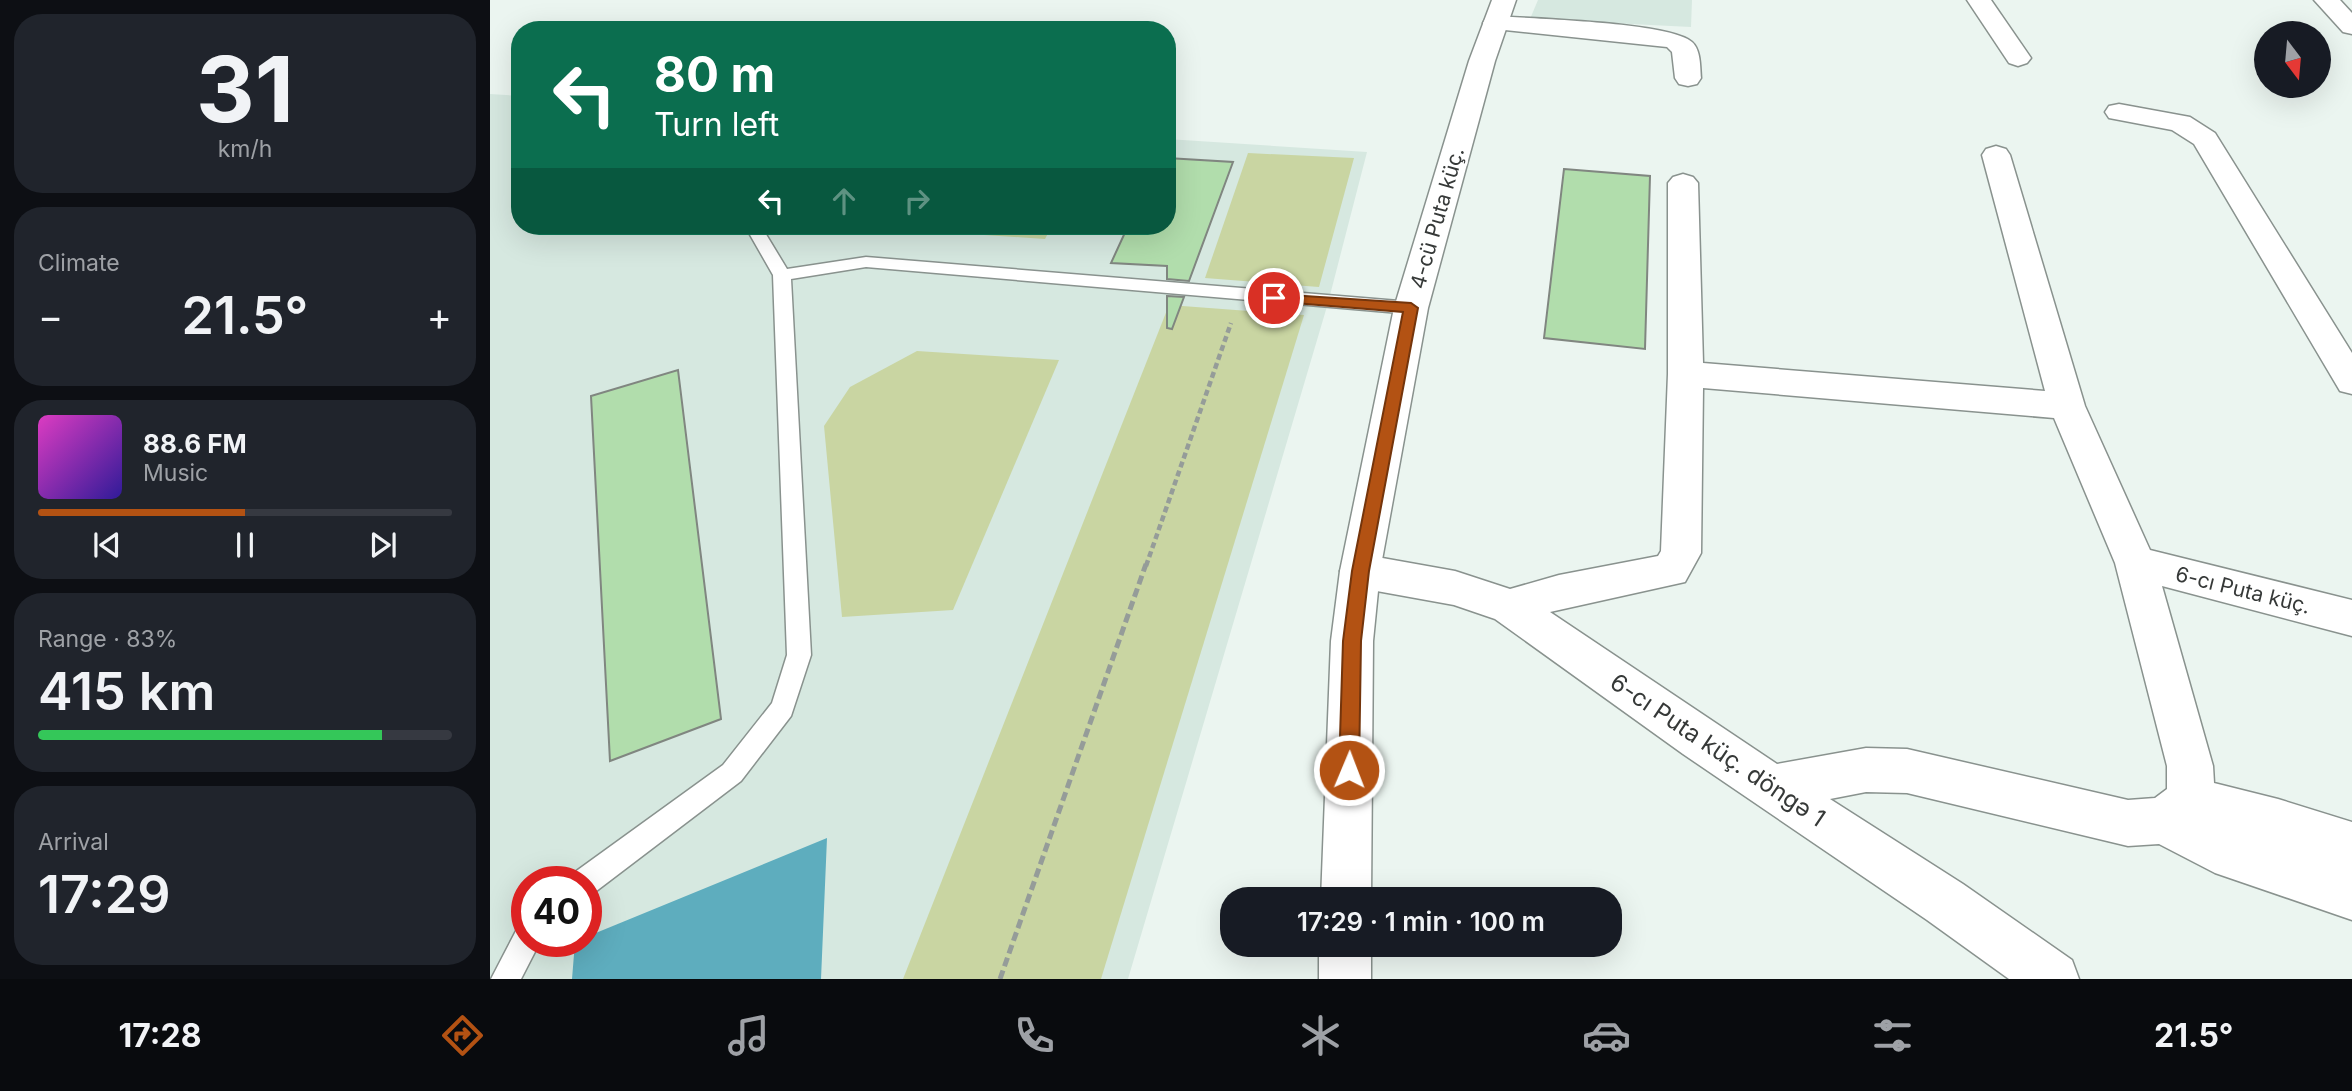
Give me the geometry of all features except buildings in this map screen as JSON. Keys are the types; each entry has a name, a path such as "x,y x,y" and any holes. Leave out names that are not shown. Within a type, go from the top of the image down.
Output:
{"street":[{"path":"1979,0 2018,58"},
{"path":"2326,0 2352,27"},
{"path":"1500,11 1676,42 1685,49 1688,78"},
{"name":"4-cü Puta küç.","path":"1346,887 1352,641 1360,571 1411,308 1482,61 1500,11"},
{"path":"2119,112 2180,122 2205,139 2352,382"},
{"path":"1996,155 2067,406 2135,563 2190,766 2177,811"},
{"path":"1510,607 1559,592 1671,570 1681,553 1686,374 1683,183"},
{"path":"1686,374 2067,406"},
{"name":"6-cı Puta küç.","path":"2135,563 2352,618"},
{"name":"6-cı Puta küç. döngə 1","path":"1360,571 1455,588 1510,607 1699,739 1945,902 2053,979"},
{"path":"1774,787 1866,771 1907,771 2128,823 2177,811 2278,822 2352,846"},
{"path":"2177,811 2215,849 2352,895"},
{"path":"1345,957 1345,979"}],"lane":[{"path":"602,869 732,773 782,708 799,655 782,275 758,235"},
{"path":"782,275 866,262 1411,308"},
{"path":"505,979 517,957"}],"path":[{"path":"1000,979 1236,310"}],"shaded area":[{"path":"1538,0 1692,0 1691,27 1530,19"},
{"path":"490,94 511,95 511,235 1176,235 1176,140 1367,152 1328,303 1128,979 490,979"}],"green space":[{"path":"1248,153 1354,158 1319,287 1205,278"},
{"path":"985,235 1047,235 1045,239"},
{"path":"1169,305 1304,315 1101,979 903,979"},
{"path":"917,351 1059,360 953,610 842,617 824,426 850,387"}],"water":[{"path":"827,838 821,979 572,979 574,957 602,957 602,930"}],"route":[{"path":"1274,298 1411,308 1360,571 1352,641 1349,770"}]}
